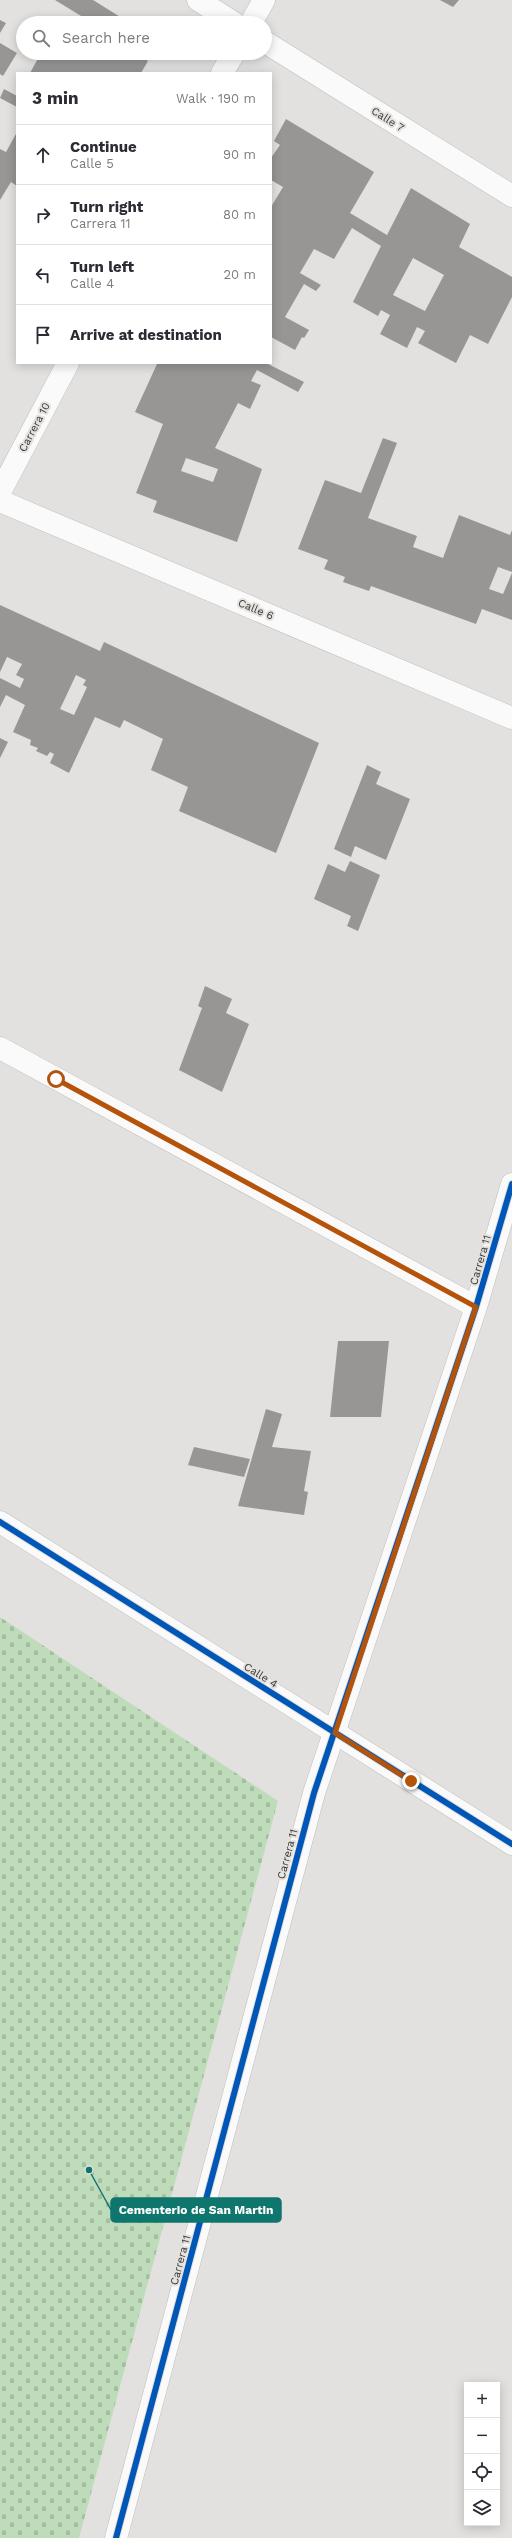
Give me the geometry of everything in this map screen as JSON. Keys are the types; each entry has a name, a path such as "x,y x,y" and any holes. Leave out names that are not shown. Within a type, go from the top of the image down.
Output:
{"street":[{"path":"198,0 223,16"},
{"path":"255,16 264,0"},
{"name":"Calle 7","path":"272,46 512,196"},
{"path":"223,72 230,60"},
{"name":"Carrera 10","path":"0,492 67,364"},
{"name":"Calle 6","path":"0,501 512,718"},
{"path":"0,1048 476,1307"},
{"name":"Carrera 11","path":"116,2538 314,1793 476,1307 512,1184"},
{"name":"Calle 4","path":"0,1522 512,1844"}],"green space":[{"path":"0,1617 278,1801 79,2538 0,2538"}],"building":[{"path":"55,0 93,0 119,16 81,16"},
{"path":"440,0 459,0 453,7"},
{"path":"0,20 6,23 0,33"},
{"path":"0,43 16,52 16,55 3,76 0,74"},
{"path":"37,60 148,61 142,72 31,72"},
{"path":"4,89 16,95 16,106 0,98"},
{"path":"286,119 374,172 350,213 387,235 411,188 470,224 459,247 512,277 512,297 488,344 470,335 456,363 418,343 425,331 417,327 407,348 380,334 390,315 381,310 378,316 353,302 381,246 352,228 334,259 314,249 300,273 321,285 316,291 304,284 285,317 309,330 304,338 302,337 295,350 272,338 272,205 283,187 272,181 272,157 280,145 274,141","holes":["413,258 444,275 425,311 393,295"]},
{"path":"16,134 16,185 11,182 0,200 0,149 6,152"},
{"path":"157,364 268,364 304,382 298,392 257,370 251,381 261,385 250,409 238,403 215,448 262,469 237,542 153,512 157,501 136,493 163,424 135,412","holes":["186,458 218,469 213,482 181,471"]},
{"path":"383,438 397,443 368,518 417,536 413,547 443,558 459,515 510,535 512,530 512,572 498,567 489,589 503,594 512,573 512,620 482,609 476,624 371,586 369,591 343,582 345,577 324,569 328,560 298,549 325,480 361,493"},
{"path":"0,605 100,651 104,642 319,743 276,853 179,811 188,787 151,770 163,739 124,720 120,728 95,717 69,773 50,763 54,754 50,752 47,756 36,751 38,748 30,745 31,740 13,732 25,705 6,695 0,707 0,678 20,688 24,679 16,675 22,664 7,657 0,672","holes":["76,675 86,680 83,685 87,687 74,715 60,709"]},
{"path":"0,738 8,742 0,758"},
{"path":"367,765 381,772 376,784 410,799 386,860 355,846 351,857 334,849"},
{"path":"350,861 380,875 358,931 347,926 351,916 314,899 328,864 345,872"},
{"path":"205,986 232,999 226,1013 249,1024 222,1092 179,1070 202,1008 198,1006"},
{"path":"338,1341 389,1341 381,1417 330,1417"},
{"path":"266,1409 282,1414 272,1447 311,1451 304,1491 308,1492 304,1515 238,1506"},
{"path":"194,1447 250,1459 244,1477 188,1465"}],"cycle path":[{"path":"116,2538 314,1793 476,1307 512,1184"},
{"path":"0,1522 512,1844"}],"place":[{"name":"Cementerio de San Martin","path":"89,2170"}],"route":[{"path":"56,1079 476,1307 335,1733 411,1781"}]}
